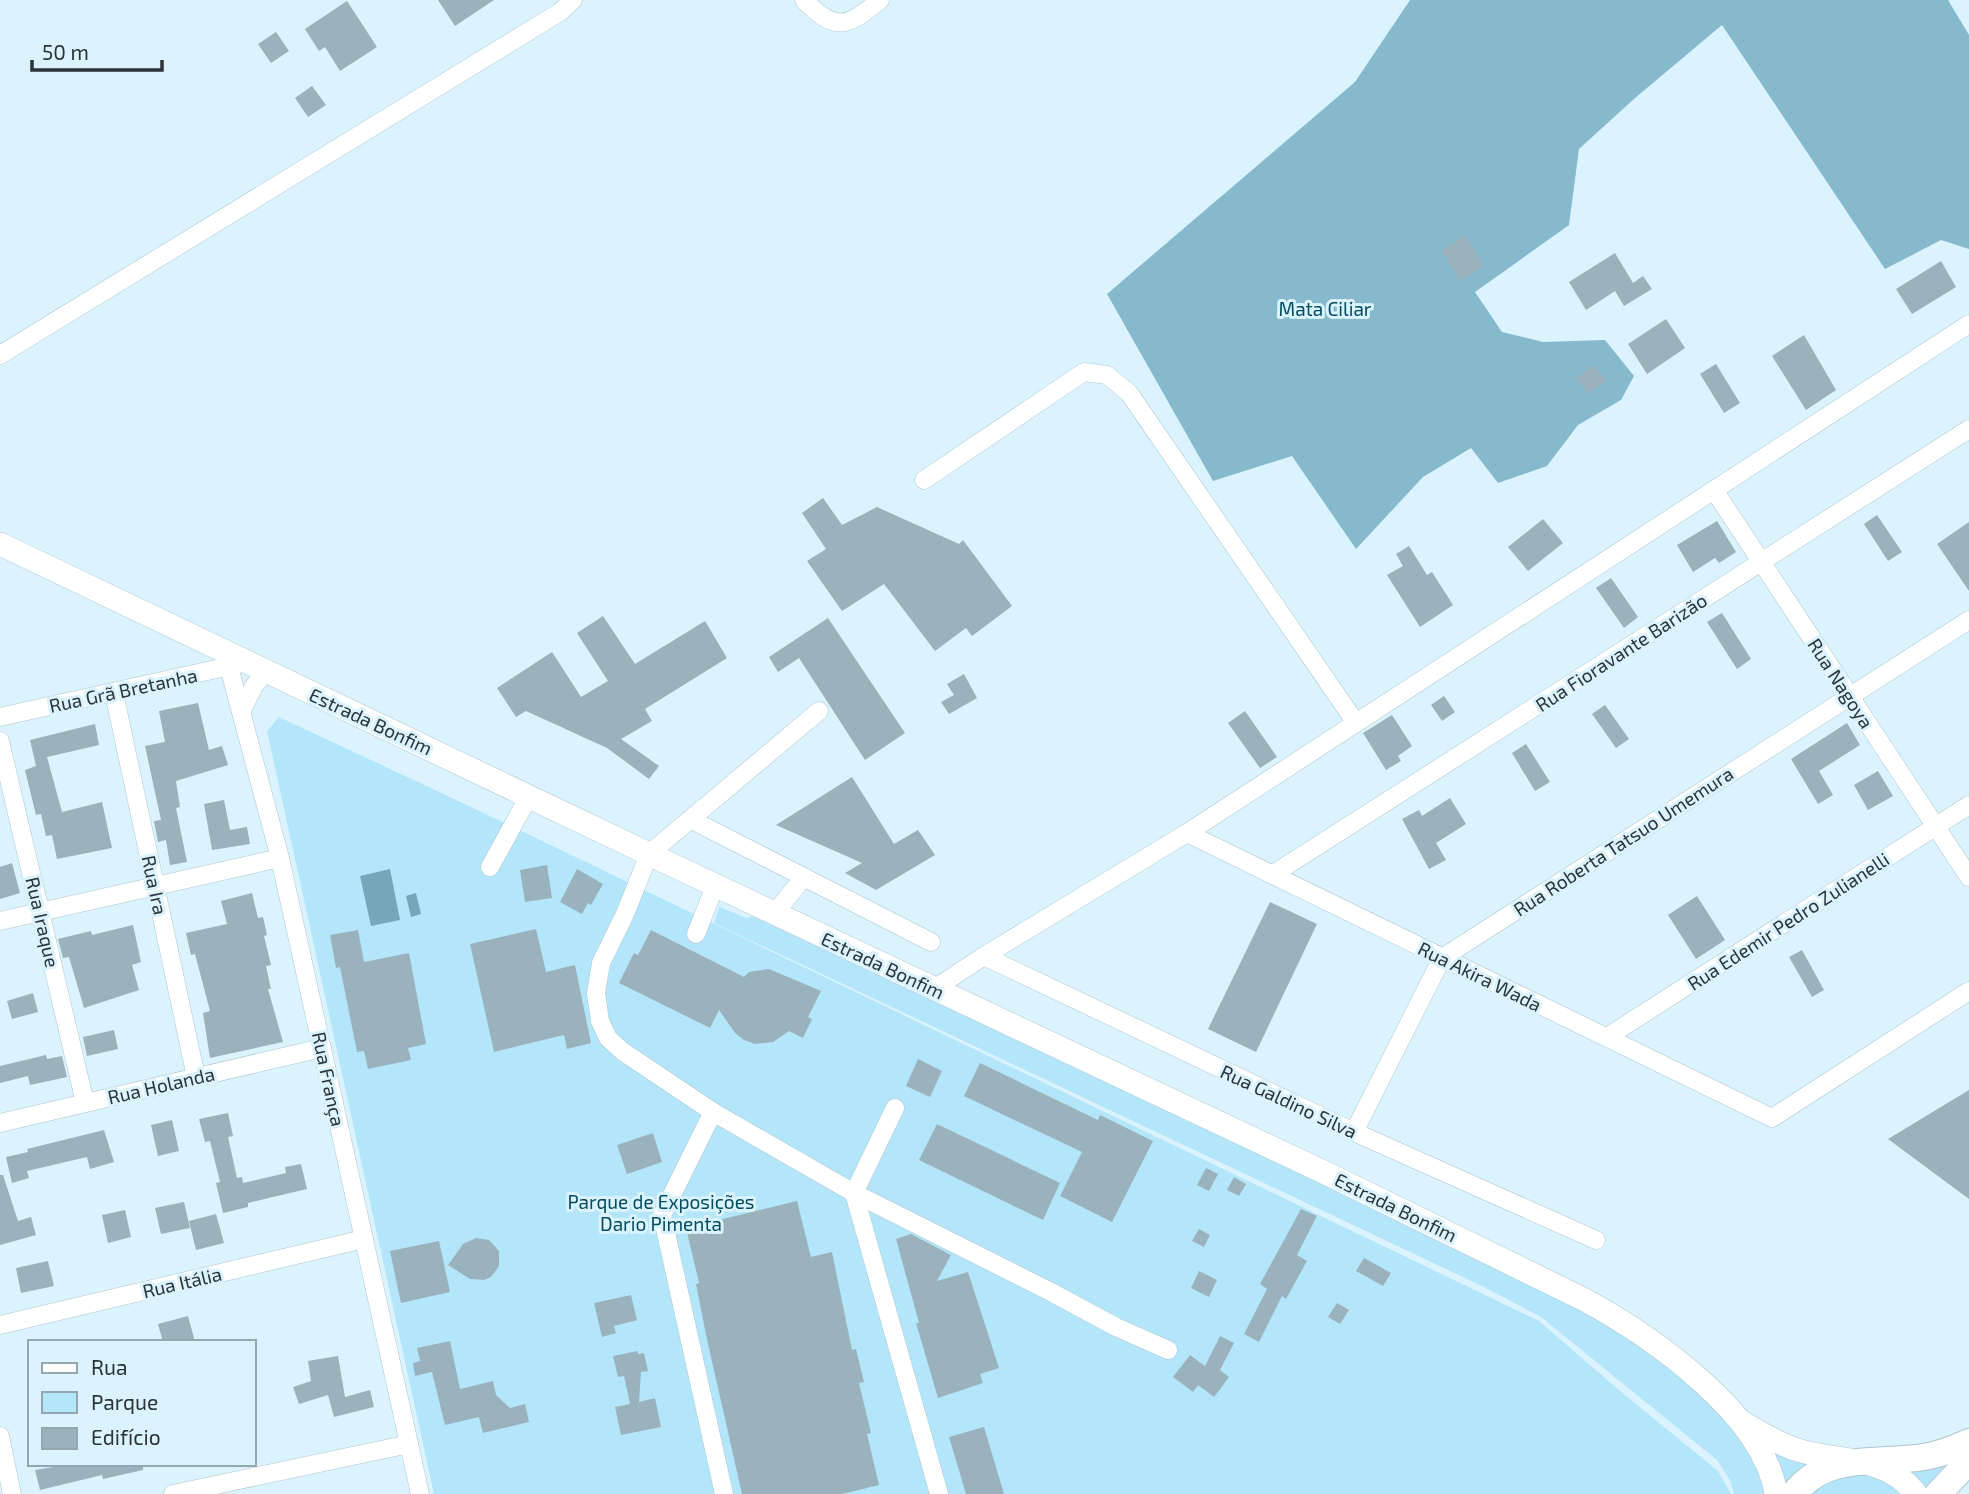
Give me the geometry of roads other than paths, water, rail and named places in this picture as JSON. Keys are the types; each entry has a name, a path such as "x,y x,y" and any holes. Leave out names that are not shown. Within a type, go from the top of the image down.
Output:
{"highway":[{"path":"1794,1494 1816,1473 1833,1465 1945,1453 1969,1442"},
{"path":"1938,1494 1969,1461"}],"main road":[{"name":"Estrada Bonfim","path":"0,544 247,667 529,796 1345,1182 1558,1286 1614,1316 1676,1360 1742,1422 1802,1451 1887,1469 1908,1483 1916,1494"},
{"name":"Estrada Bonfim","path":"1742,1422 1769,1468 1776,1494"}],"street":[{"path":"0,355 561,12 573,0"},
{"path":"804,0 821,18 838,24 858,18 880,0"},
{"path":"934,989 1187,833 1969,324"},
{"path":"923,480 1084,372 1107,375 1129,393 1356,723"},
{"name":"Rua Fioravante Barizão","path":"1272,875 1969,429"},
{"name":"Rua Nagoya","path":"1714,490 1969,877"},
{"name":"Rua Roberta Tatsuo Umemura","path":"1353,1132 1443,958 1969,620"},
{"path":"241,712 249,694 247,667"},
{"name":"Rua Grã Bretanha","path":"0,717 247,667"},
{"name":"Rua França","path":"247,667 241,712 280,858 420,1494"},
{"name":"Rua Ira","path":"114,693 196,1077"},
{"path":"819,711 649,854 625,914 601,963 596,993 600,1021 608,1038 622,1051 713,1112 854,1193 1116,1327 1168,1350"},
{"name":"Rua Iraque","path":"0,741 85,1103"},
{"path":"490,867 529,796"},
{"name":"Rua Edemir Pedro Zulianelli","path":"1607,1037 1969,805"},
{"path":"690,819 930,942"},
{"name":"Rua Akira Wada","path":"1187,833 1772,1118 1969,990"},
{"path":"0,921 280,858"},
{"path":"774,914 804,877"},
{"path":"696,934 715,886"},
{"name":"Rua Galdino Silva","path":"984,956 1353,1132 1597,1240"},
{"name":"Rua Holanda","path":"0,1123 322,1048"},
{"path":"895,1108 854,1193 939,1492"},
{"path":"713,1112 662,1215 724,1494"},
{"name":"Rua Itália","path":"0,1325 364,1239"},
{"path":"0,1436 12,1494"},
{"path":"173,1494 409,1444"}],"park label":[{"name":"Mata Ciliar","path":"1325,308"},
{"name":"Parque de Exposições Dario Pimenta","path":"661,1212"}]}
